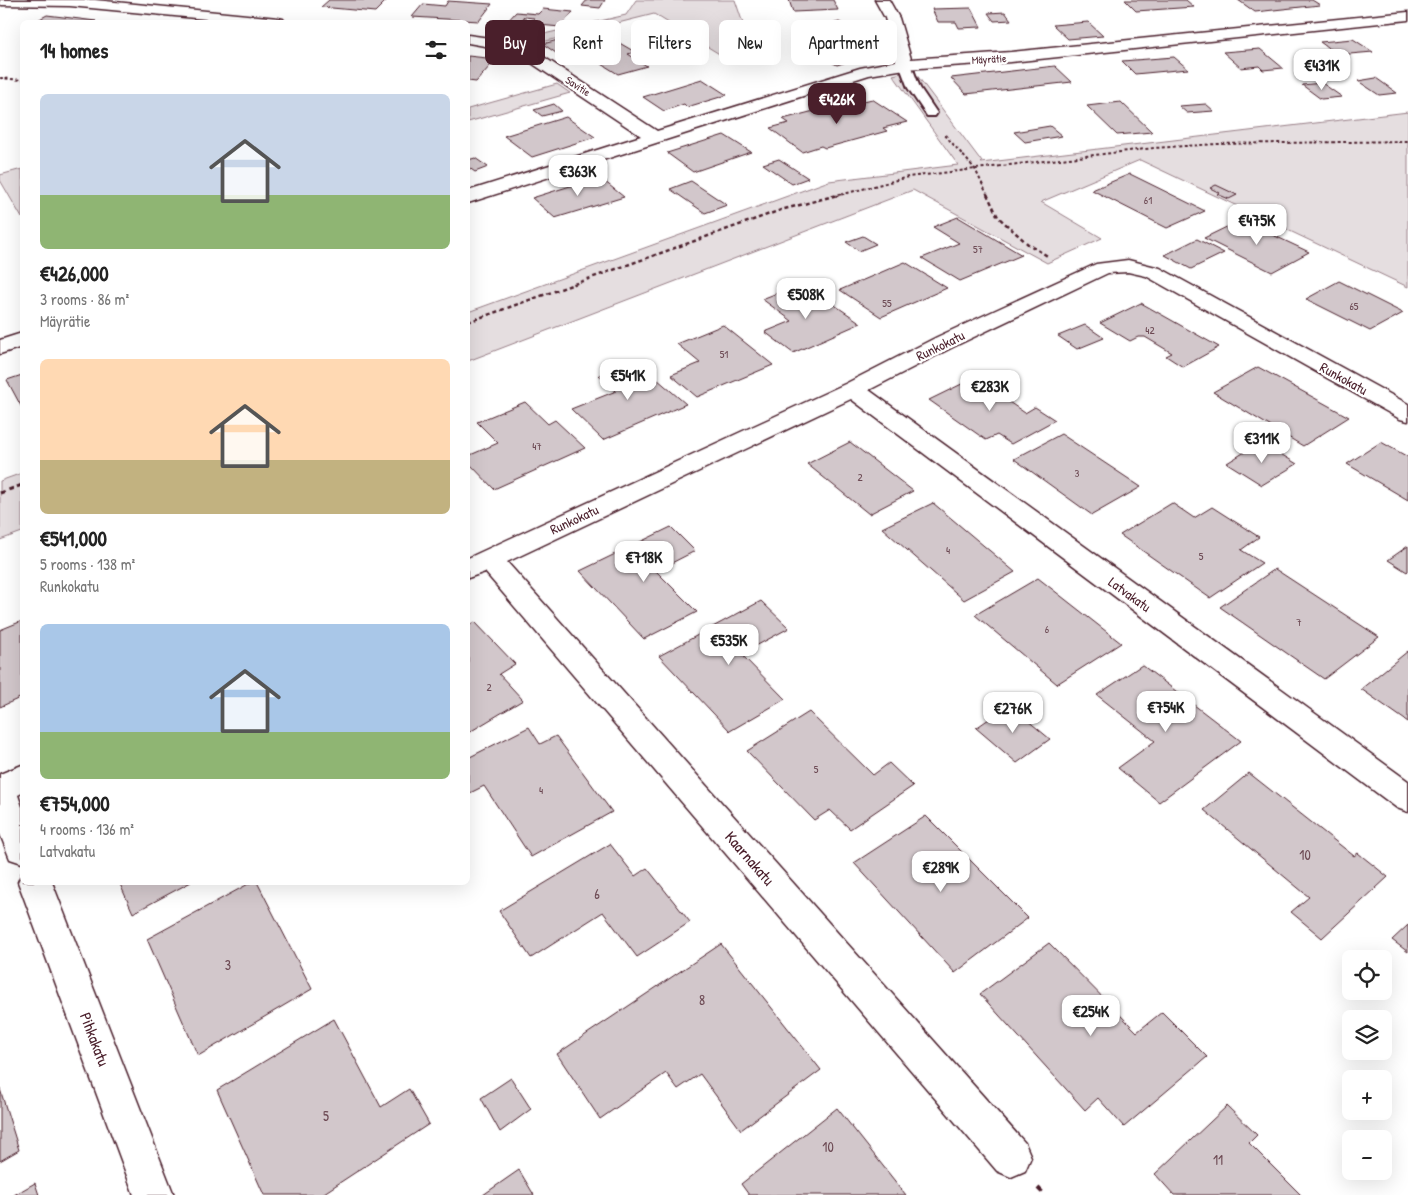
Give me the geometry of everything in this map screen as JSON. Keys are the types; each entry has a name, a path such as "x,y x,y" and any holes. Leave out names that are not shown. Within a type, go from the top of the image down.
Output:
{"street":[{"path":"0,0 70,2 257,20"},
{"path":"0,9 15,0"},
{"path":"882,0 892,18 905,64"},
{"name":"Mäyrätie","path":"470,196 866,71 905,64 1021,56 1408,16"},
{"name":"Savitie","path":"470,39 511,46 527,53 654,137"},
{"name":"Runkokatu","path":"478,564 853,389 946,342 1103,268 1116,266 1140,267 1153,272 1408,414"},
{"path":"0,347 20,341"},
{"name":"Latvakatu","path":"853,389 1408,799"},
{"name":"Kaarnakatu","path":"478,564 1012,1157"},
{"path":"20,779 0,789 20,844"},
{"name":"Pihkakatu","path":"36,885 154,1195"}],"lane":[{"path":"905,64 914,88 930,114"}],"path":[{"path":"0,78 20,80"},
{"path":"930,114 974,169 998,217 1028,244 1084,278"},
{"path":"470,321 781,210 908,177 1154,148 1218,144 1408,141"},
{"path":"0,493 20,486"}],"shaded area":[{"path":"636,0 735,0 742,20 719,20 719,54 709,48 709,20 664,20 654,14 621,22 621,20 604,20 626,15"},
{"path":"555,31 555,39 545,41 545,34"},
{"path":"913,70 981,163 1408,112 1408,287 1140,160 1041,202 1102,238 1047,263 913,190 470,360 470,311 829,181 958,165 893,75"},
{"path":"557,84 570,93 470,121 470,108"},
{"path":"20,170 20,215 0,180 0,175"},
{"path":"20,474 20,533 0,540 0,481"}],"building":[{"path":"329,0 386,1 375,12 321,7"},
{"path":"587,0 605,0 600,8 582,6"},
{"path":"789,0 833,0 838,10 793,12"},
{"path":"1125,0 1186,0 1194,7 1136,11"},
{"path":"1238,0 1312,0 1320,5 1255,12"},
{"path":"448,1 492,4 479,21 412,17 423,4 445,6"},
{"path":"971,8 981,27 959,28 956,22 938,22 932,9"},
{"path":"543,9 573,12 566,20 555,20 555,27 545,26 545,20 532,20 534,18 524,17 522,20 509,20 516,12 538,14"},
{"path":"1005,12 1011,20 994,21 988,13"},
{"path":"47,15 88,20 38,20"},
{"path":"1088,22 1103,36 1068,39 1053,25"},
{"path":"1353,39 1373,52 1338,55 1320,42"},
{"path":"555,41 555,52 545,45 545,43"},
{"path":"621,44 631,50 631,53 628,54 631,56 631,65 647,66 618,74 603,65 621,65"},
{"path":"1260,49 1283,68 1263,70 1259,66 1241,68 1223,52"},
{"path":"470,56 485,58 485,65 491,65 476,82 470,81"},
{"path":"1174,57 1188,69 1135,74 1122,61"},
{"path":"1055,66 1072,82 966,94 951,78"},
{"path":"1376,78 1397,93 1379,95 1358,81"},
{"path":"702,79 727,95 687,107 684,104 664,111 643,97"},
{"path":"1322,83 1342,97 1321,99 1302,85"},
{"path":"872,99 907,122 883,128 887,131 825,148 821,146 802,152 770,128 789,123 783,119 845,103 848,105"},
{"path":"1121,102 1152,132 1117,135 1087,106"},
{"path":"554,104 562,111 542,116 534,110"},
{"path":"1206,104 1214,111 1187,113 1179,106"},
{"path":"566,117 595,137 532,157 504,136"},
{"path":"1050,126 1062,136 1025,142 1014,132"},
{"path":"724,135 751,152 693,172 667,153"},
{"path":"475,158 488,167 475,172 470,168 470,159"},
{"path":"779,159 808,178 792,184 763,164"},
{"path":"1130,174 1205,211 1167,228 1092,190"},
{"path":"599,177 624,197 555,218 532,198"},
{"path":"691,181 727,205 705,213 670,189"},
{"path":"1216,185 1237,195 1229,199 1217,194 1220,193 1210,188"},
{"path":"958,217 1022,255 960,281 922,258 959,243 933,227"},
{"path":"1241,220 1309,252 1272,272 1204,238"},
{"path":"863,236 876,244 859,251 846,242"},
{"path":"1197,239 1224,253 1191,269 1165,255"},
{"path":"905,262 947,288 881,317 840,290"},
{"path":"1339,281 1403,313 1370,331 1306,299"},
{"path":"795,286 826,307 833,304 861,323 793,353 765,332 792,321 762,299"},
{"path":"1141,303 1219,347 1183,367 1166,356 1172,353 1145,337 1138,337 1130,341 1100,323"},
{"path":"723,325 773,365 697,397 671,375 700,363 677,344"},
{"path":"1085,325 1104,338 1077,349 1058,336"},
{"path":"635,360 686,404 603,440 571,409 616,391 599,375"},
{"path":"1258,367 1349,417 1303,446 1213,392"},
{"path":"20,376 20,404 7,380"},
{"path":"974,378 1025,413 1035,407 1055,420 1011,444 997,435 986,440 929,400"},
{"path":"525,402 548,424 555,420 585,448 494,489 470,464 470,455 498,443 477,422"},
{"path":"1061,434 1141,487 1092,515 1014,459"},
{"path":"850,442 913,491 869,514 807,464"},
{"path":"1261,442 1297,464 1262,485 1227,463"},
{"path":"1381,442 1408,457 1408,500 1347,464"},
{"path":"933,503 1015,572 964,600 882,528"},
{"path":"1172,503 1194,518 1212,507 1259,537 1241,550 1262,563 1210,598 1120,535"},
{"path":"671,527 695,551 656,571 697,612 644,639 580,571"},
{"path":"1408,546 1408,571 1407,572 1388,560"},
{"path":"1275,569 1379,637 1324,679 1220,607"},
{"path":"1038,578 1121,643 1057,684 975,615"},
{"path":"761,601 789,628 741,654 785,699 730,731 659,656"},
{"path":"20,622 20,698 0,707 0,630"},
{"path":"475,622 515,664 499,674 523,700 470,732 470,625"},
{"path":"1408,651 1408,722 1361,689"},
{"path":"1142,665 1241,741 1159,802 1118,768 1155,741 1097,695"},
{"path":"1009,705 1050,739 1017,763 976,728"},
{"path":"809,712 873,775 889,763 913,786 850,829 830,810 814,820 747,751"},
{"path":"529,727 540,744 556,736 612,812 531,857 484,786 470,793 470,757"},
{"path":"1249,773 1354,856 1358,853 1388,877 1322,938 1291,912 1309,897 1204,810"},
{"path":"926,816 1028,918 955,973 854,863"},
{"path":"610,844 635,876 647,868 690,922 637,957 603,912 531,958 499,911"},
{"path":"120,885 185,885 133,913"},
{"path":"246,885 259,885 312,989 198,1056 147,939"},
{"path":"1408,925 1408,952 1392,940"},
{"path":"1049,943 1137,1032 1162,1012 1207,1057 1124,1127 1098,1098 1085,1110 980,994"},
{"path":"721,944 821,1070 741,1130 700,1074 678,1089 666,1073 600,1119 557,1054"},
{"path":"334,1019 381,1107 409,1089 429,1124 321,1195 264,1195 217,1090"},
{"path":"511,1078 531,1109 500,1132 481,1098"},
{"path":"0,1089 19,1150 0,1161"},
{"path":"1227,1106 1257,1135 1249,1143 1301,1195 1174,1195 1155,1174"},
{"path":"837,1108 906,1195 749,1195 741,1184"},
{"path":"519,1170 534,1195 483,1195"},
{"path":"35,1183 39,1195 14,1195"}]}
